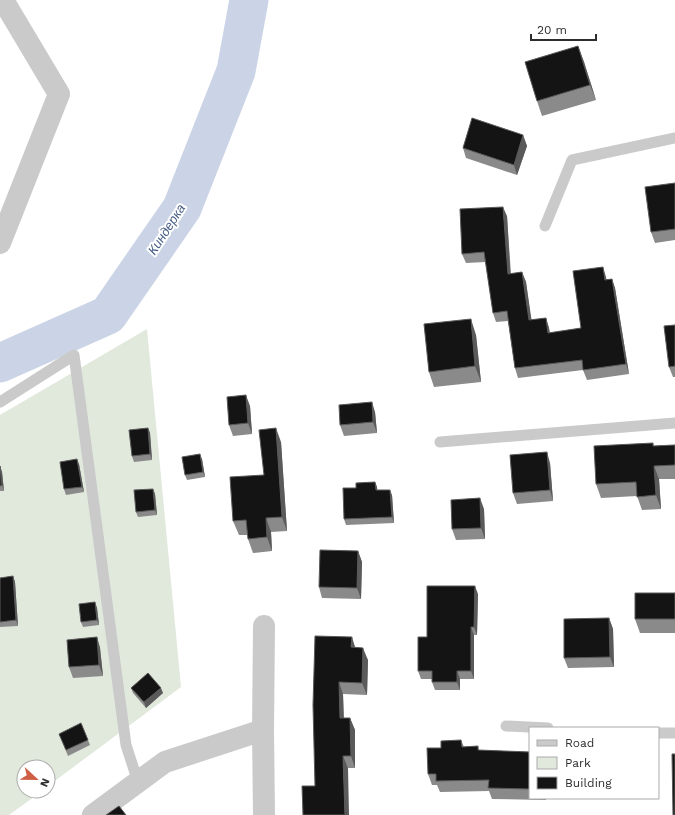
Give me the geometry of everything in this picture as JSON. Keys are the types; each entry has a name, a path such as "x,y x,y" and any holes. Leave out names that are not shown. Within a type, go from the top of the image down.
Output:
{"street":[{"path":"0,243 59,94 3,0"},
{"path":"264,626 264,815"},
{"path":"93,815 165,762 263,730"}],"lane":[{"path":"545,226 572,160 675,138"},
{"path":"0,402 74,354 126,745 138,782"},
{"path":"440,442 675,423"},
{"path":"506,726 529,727"},
{"path":"659,732 675,733"}],"green space":[{"path":"147,329 181,687 56,780 56,759 16,759 16,799 31,799 9,815 0,815 0,415"}],"building":[{"path":"578,46 590,85 537,101 525,62"},
{"path":"472,118 523,135 514,165 463,148"},
{"path":"675,183 675,229 651,232 645,187"},
{"path":"503,207 508,274 522,272 529,320 546,318 548,333 581,328 573,271 603,267 605,280 612,279 626,364 583,370 582,360 515,368 507,311 493,313 484,252 462,254 460,209"},
{"path":"471,319 475,366 429,372 424,324"},
{"path":"675,325 675,366 669,367 664,326"},
{"path":"246,395 248,423 229,425 227,397"},
{"path":"372,402 373,422 340,425 339,405"},
{"path":"148,428 150,454 132,456 129,430"},
{"path":"276,428 282,517 266,518 267,537 248,539 246,520 233,521 230,477 264,475 259,430"},
{"path":"653,443 653,446 675,445 675,465 654,466 656,495 637,497 636,482 596,484 594,446"},
{"path":"547,452 550,490 513,493 510,455"},
{"path":"200,454 203,472 185,475 182,457"},
{"path":"77,459 82,487 64,489 60,462"},
{"path":"0,466 2,485 0,486"},
{"path":"375,482 376,490 390,490 392,517 344,519 343,488 356,488 356,483"},
{"path":"153,489 155,510 136,512 134,490"},
{"path":"480,498 481,528 452,529 451,500"},
{"path":"320,550 358,551 357,588 319,587"},
{"path":"13,576 16,620 0,622 0,578"},
{"path":"427,586 475,586 474,627 471,627 471,671 457,671 457,682 432,682 432,671 418,671 418,637 427,637"},
{"path":"635,593 675,593 675,619 635,619"},
{"path":"95,602 97,620 81,622 79,604"},
{"path":"609,618 610,657 564,658 564,619"},
{"path":"315,636 352,637 351,647 363,648 362,683 339,682 340,718 350,718 351,756 343,756 345,815 303,815 302,786 315,786 313,705"},
{"path":"97,637 99,665 69,667 67,640"},
{"path":"148,673 161,688 144,702 131,688"},
{"path":"81,723 88,740 66,750 59,734"},
{"path":"461,740 462,747 478,746 478,750 529,752 529,789 488,788 489,780 436,781 436,774 428,774 427,748 441,748 441,741"},
{"path":"672,754 675,754 675,815 673,815"},
{"path":"119,806 126,815 106,815"}],"waterway":[{"name":"Киндерка","path":"0,363 108,315 182,208 236,71 249,0"}]}
